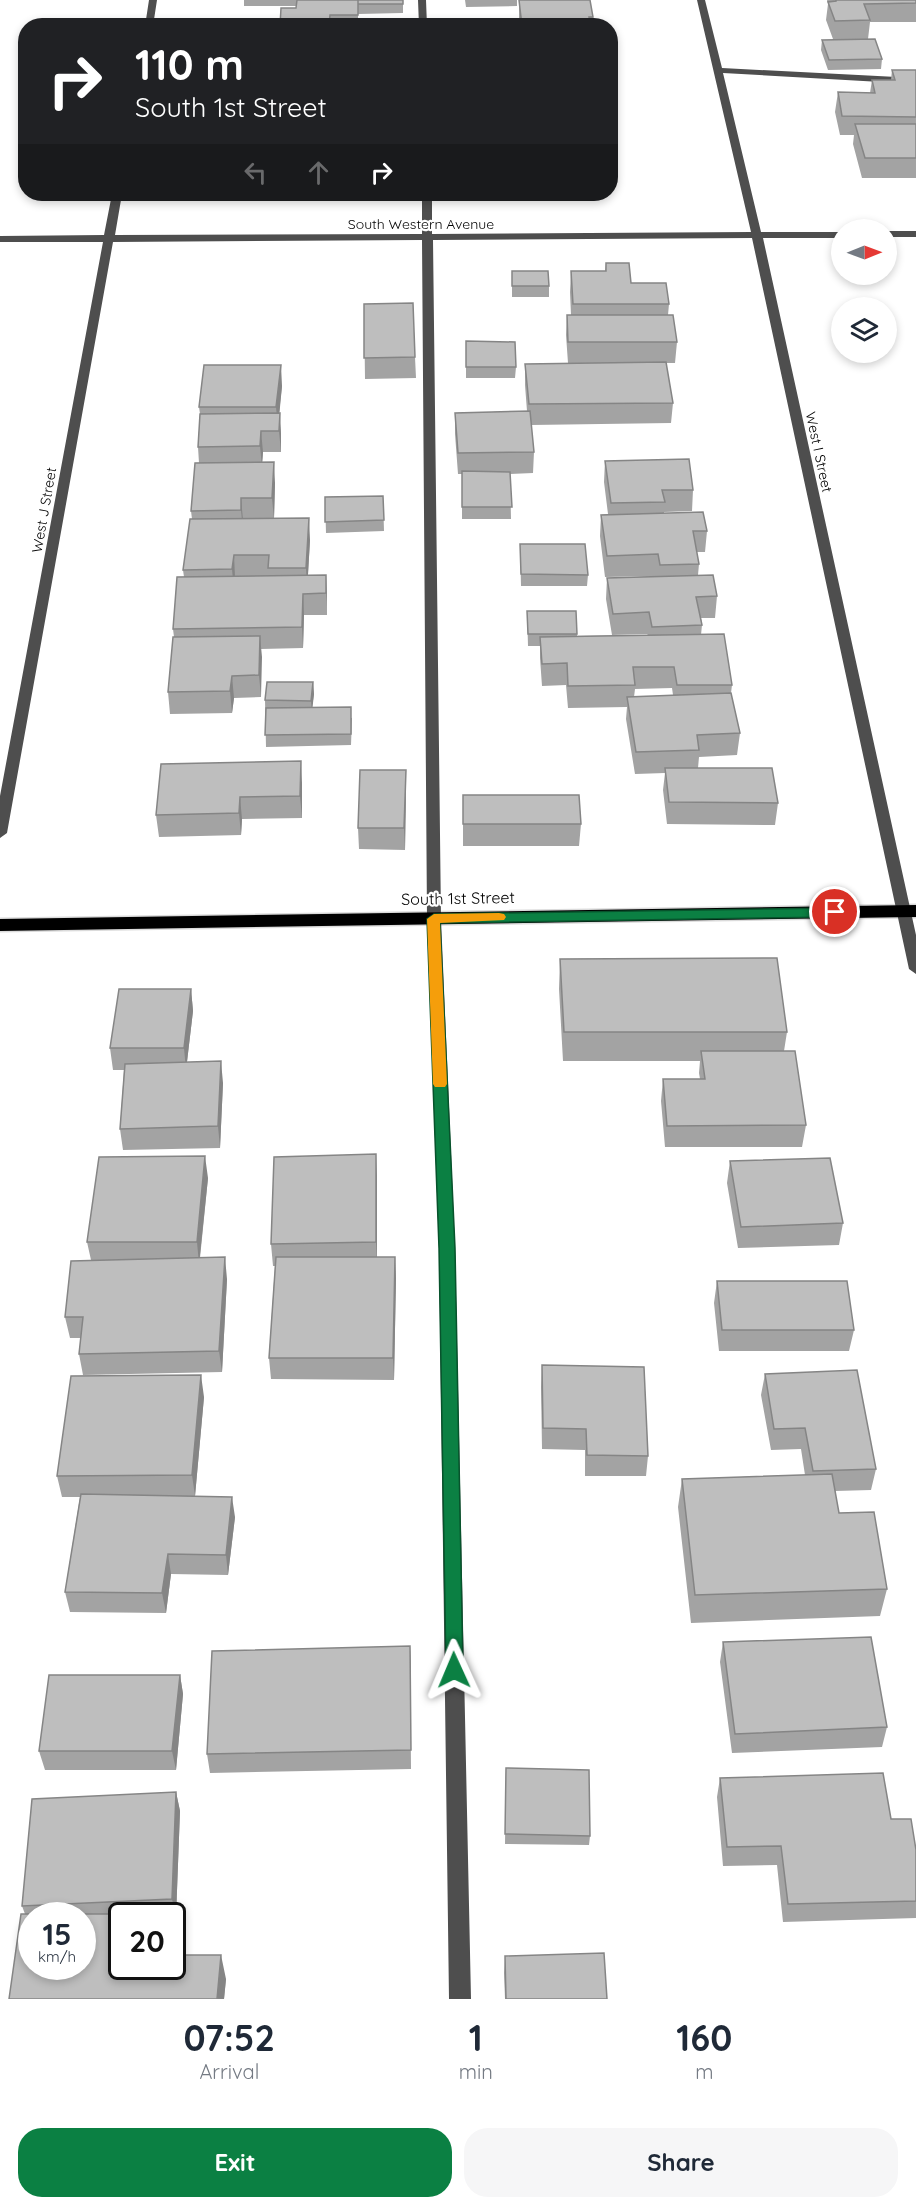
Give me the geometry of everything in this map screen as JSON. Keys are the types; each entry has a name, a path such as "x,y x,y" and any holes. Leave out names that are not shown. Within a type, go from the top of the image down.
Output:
{"highway":[{"name":"South 1st Street","path":"0,925 910,911"}],"street":[{"path":"150,18 153,0"},
{"path":"422,0 423,18"},
{"name":"West I Street","path":"701,0 910,911 916,969"},
{"path":"717,70 916,81"},
{"name":"West J Street","path":"0,833 116,201"},
{"path":"427,201 434,919 447,1248 460,1999"},
{"path":"897,234 916,234"},
{"name":"South Western Avenue","path":"0,239 831,235"}],"building":[{"path":"297,0 358,0 358,15 330,15 330,18 280,18 281,8 296,8"},
{"path":"358,0 403,0 403,4 358,4"},
{"path":"519,0 590,0 593,17 589,18 521,18"},
{"path":"836,0 916,0 916,3 864,4 870,20 835,21 828,2"},
{"path":"875,39 882,59 829,60 822,40"},
{"path":"892,70 916,70 916,117 842,116 838,92 875,93 872,80 895,80"},
{"path":"855,124 916,124 916,158 865,158"},
{"path":"606,263 629,263 631,283 666,283 669,304 573,304 571,271 606,271"},
{"path":"512,271 548,271 549,286 512,286"},
{"path":"413,303 415,357 364,358 364,304"},
{"path":"567,315 673,315 677,342 568,342"},
{"path":"466,341 515,342 516,367 466,367"},
{"path":"666,362 673,403 529,404 525,364"},
{"path":"204,365 281,365 276,407 199,407"},
{"path":"530,411 534,452 458,453 455,413"},
{"path":"280,413 279,431 261,431 260,446 198,447 200,414"},
{"path":"689,459 693,490 662,490 665,502 611,503 605,461"},
{"path":"274,462 272,498 241,498 241,510 191,511 195,463"},
{"path":"462,471 510,472 512,507 462,507"},
{"path":"383,496 384,520 325,522 325,497"},
{"path":"703,512 707,531 693,531 699,564 660,565 658,554 607,556 601,515"},
{"path":"309,518 306,568 268,568 269,555 234,555 232,569 183,570 190,519"},
{"path":"520,544 585,544 588,575 521,574"},
{"path":"326,575 326,593 303,594 302,627 173,629 177,577"},
{"path":"713,575 717,596 696,597 702,625 652,627 649,612 613,614 607,578"},
{"path":"527,611 576,611 577,634 528,634"},
{"path":"724,634 732,685 677,685 674,667 633,667 635,685 568,686 567,663 542,664 540,637"},
{"path":"260,636 259,675 232,676 230,691 168,692 173,637"},
{"path":"267,682 313,682 311,701 265,700"},
{"path":"731,693 740,733 697,735 699,750 636,752 627,697"},
{"path":"351,707 351,734 265,735 266,708"},
{"path":"301,761 300,796 240,797 239,813 156,815 161,764"},
{"path":"665,768 772,768 778,803 669,802"},
{"path":"360,770 406,770 404,828 358,828"},
{"path":"463,795 579,795 581,824 463,824"},
{"path":"777,958 787,1032 564,1032 560,959"},
{"path":"119,989 191,989 184,1048 110,1048"},
{"path":"701,1051 795,1051 806,1125 667,1126 663,1079 705,1079"},
{"path":"221,1061 218,1126 120,1129 125,1064"},
{"path":"376,1154 376,1242 271,1244 274,1157"},
{"path":"205,1156 197,1242 87,1242 99,1157"},
{"path":"830,1158 843,1223 741,1227 730,1161"},
{"path":"225,1257 219,1351 79,1354 83,1317 65,1317 71,1261"},
{"path":"276,1257 395,1257 393,1358 269,1358"},
{"path":"717,1281 847,1281 854,1330 722,1330"},
{"path":"542,1365 644,1367 648,1456 587,1455 586,1429 543,1428"},
{"path":"857,1370 876,1469 813,1471 805,1428 774,1429 765,1374"},
{"path":"201,1375 192,1475 57,1476 71,1376"},
{"path":"832,1474 839,1513 874,1512 887,1589 695,1595 682,1479"},
{"path":"81,1494 232,1497 226,1555 168,1554 162,1593 65,1592"},
{"path":"871,1637 887,1727 735,1734 723,1642"},
{"path":"410,1646 411,1750 207,1754 212,1651"},
{"path":"49,1675 180,1675 172,1751 39,1751"},
{"path":"506,1768 589,1770 590,1836 505,1834"},
{"path":"883,1773 891,1819 911,1819 916,1850 916,1901 788,1904 781,1846 727,1847 720,1778"},
{"path":"176,1792 172,1899 96,1903 22,1902 32,1799"},
{"path":"96,1914 108,1914 108,1980 186,1980 186,1955 221,1955 217,1999 9,1999 18,1935 18,1980 96,1980"},
{"path":"604,1953 607,1999 506,1999 505,1956"}],"slow traffic":[{"path":"440,1084 434,919 499,917"}],"route":[{"path":"454,1670 447,1248 434,919 835,912"}]}
